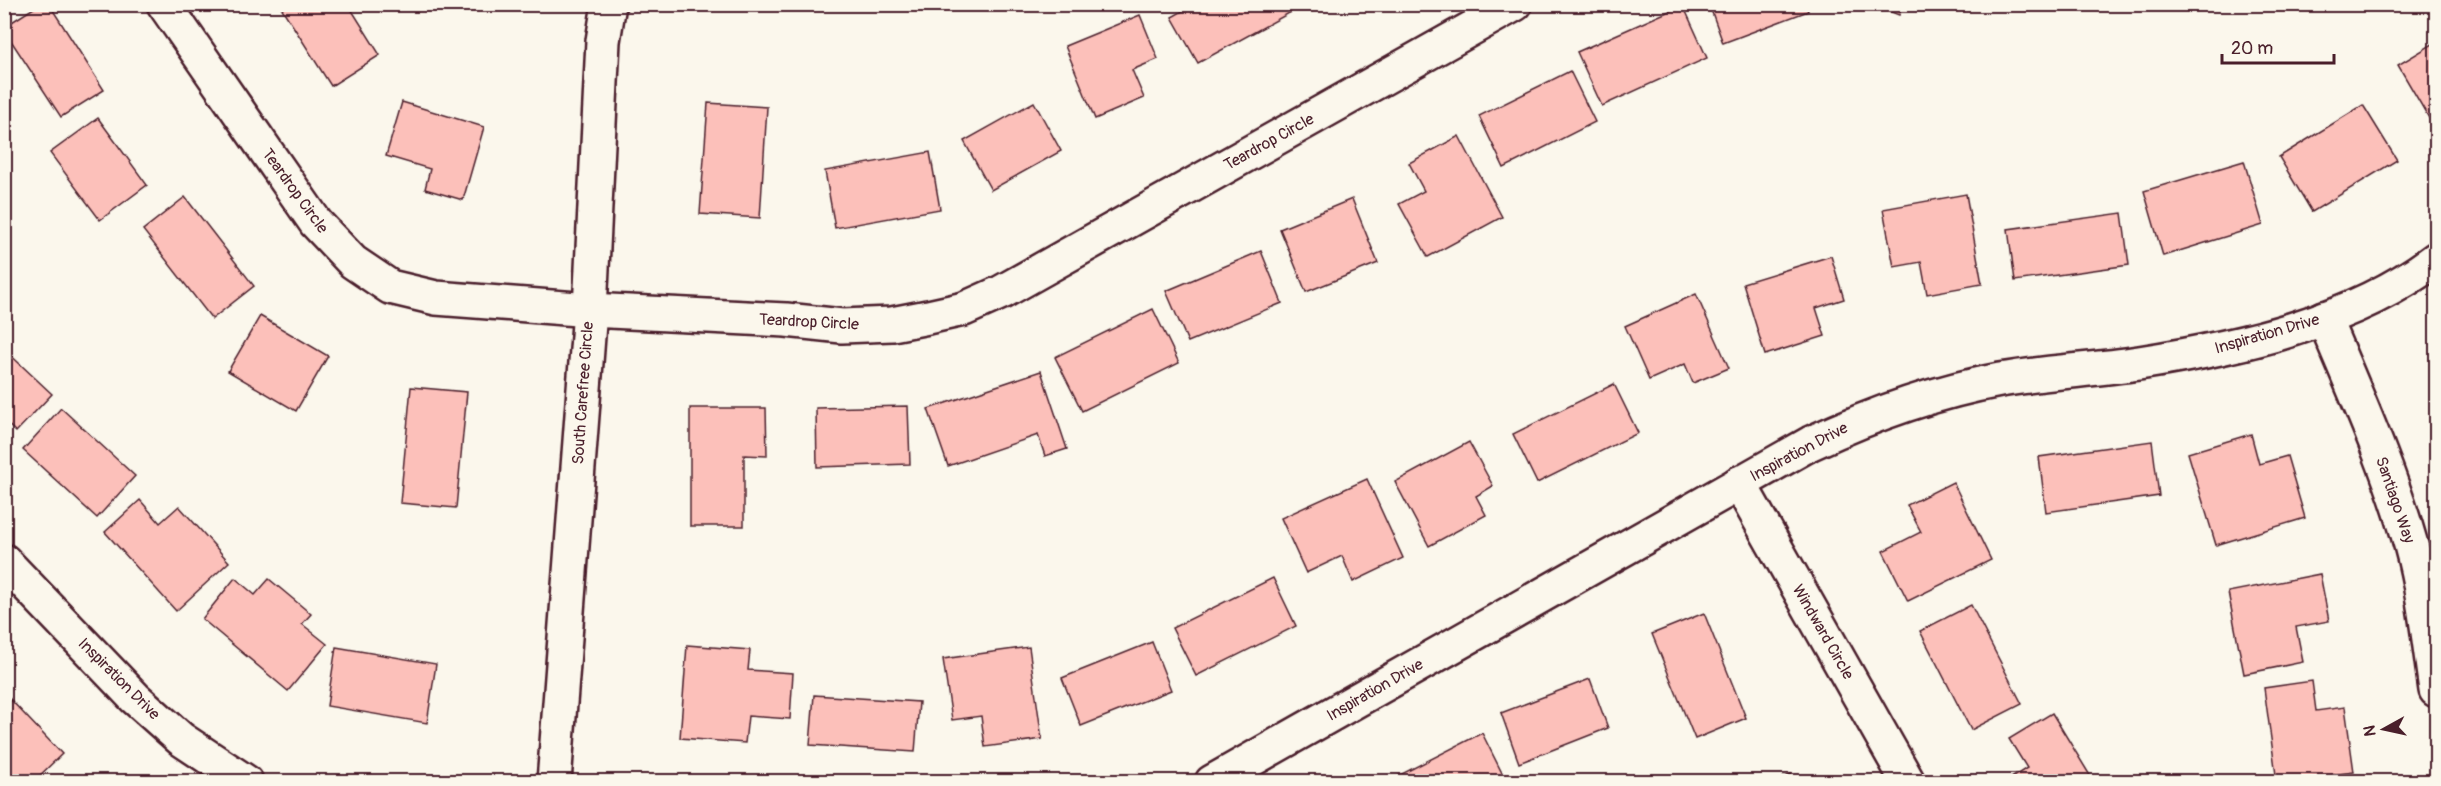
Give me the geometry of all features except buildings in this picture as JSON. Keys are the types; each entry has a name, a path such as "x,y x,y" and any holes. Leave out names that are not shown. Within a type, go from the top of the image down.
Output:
{"street":[{"name":"Teardrop Circle","path":"164,4 316,223 353,261 390,287 436,298 590,310 786,320 842,326 892,324 964,309 1002,292 1515,4"},
{"name":"South Carefree Circle","path":"554,782 590,310 603,41 609,4"},
{"name":"Inspiration Drive","path":"1212,782 1738,483 1859,420 1963,388 2001,380 2139,363 2223,348 2266,337 2324,318 2381,293 2421,271 2436,259"},
{"name":"Santiago Way","path":"2324,318 2392,485 2412,547 2425,611 2436,690"},
{"name":"Windward Circle","path":"1738,483 1908,782"},
{"name":"Inspiration Drive","path":"4,561 135,698 181,739 246,782"}]}
